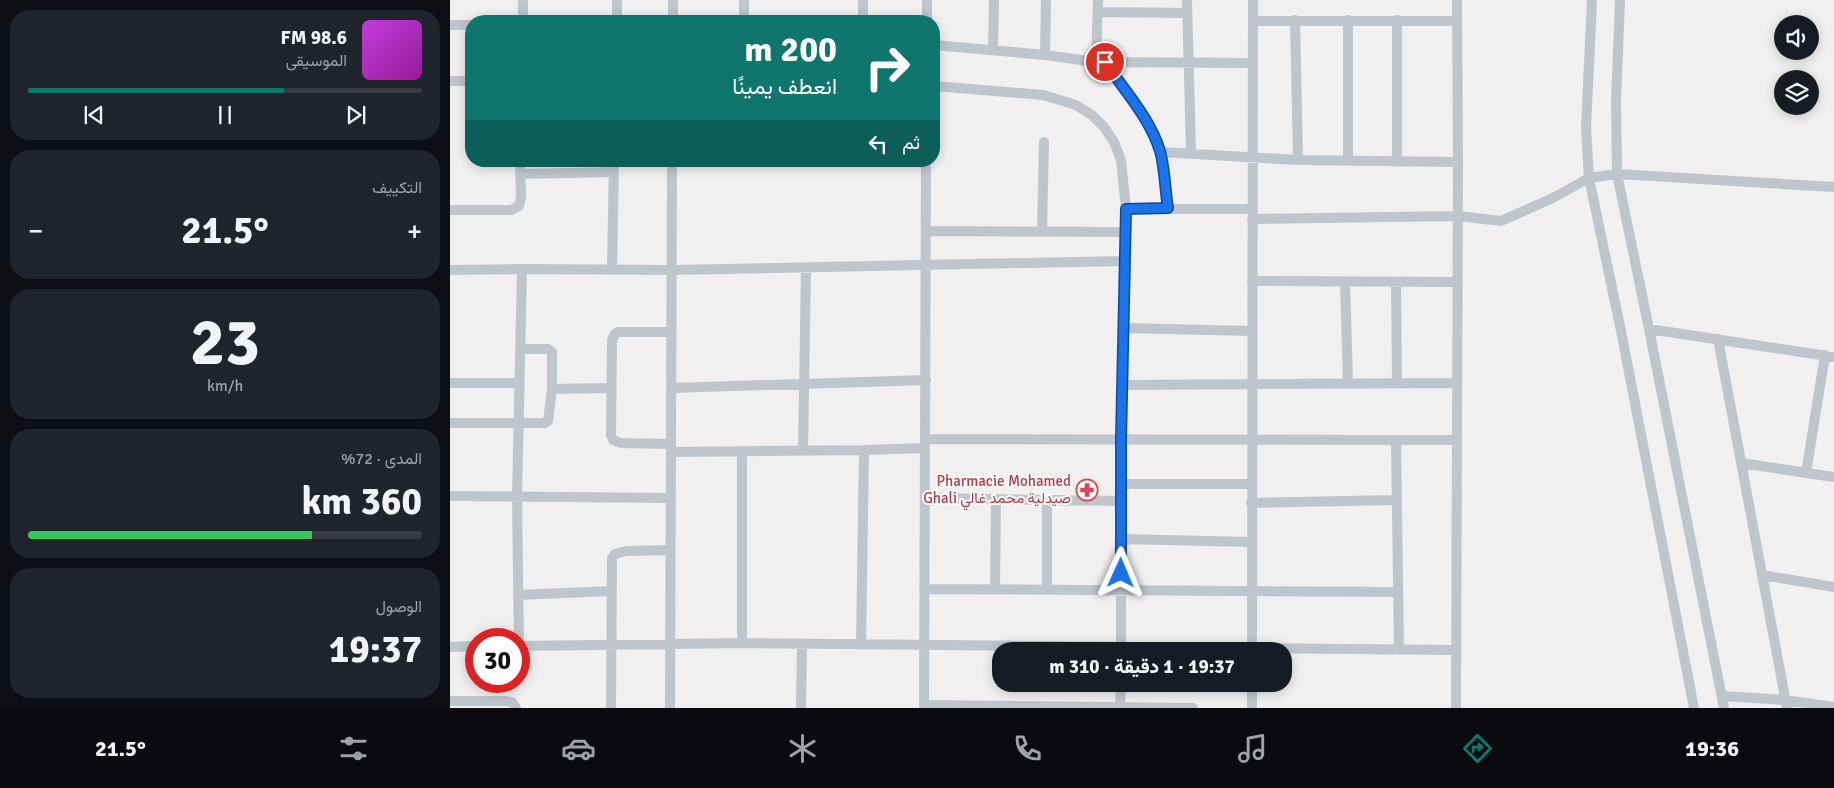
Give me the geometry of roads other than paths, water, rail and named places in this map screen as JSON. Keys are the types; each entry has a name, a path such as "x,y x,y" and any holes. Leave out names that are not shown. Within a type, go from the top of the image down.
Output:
{"street":[{"path":"523,0 523,15"},
{"path":"617,0 617,15"},
{"path":"673,0 673,15"},
{"path":"744,0 744,15"},
{"path":"863,0 863,15"},
{"path":"927,0 927,15"},
{"path":"994,0 994,50"},
{"path":"1045,55 1046,0"},
{"path":"1098,0 1100,62 1147,123 1160,152 1168,208"},
{"path":"1187,0 1191,152"},
{"path":"1252,642 1253,0"},
{"path":"1456,708 1457,0"},
{"path":"1592,0 1586,128 1589,178 1621,331 1694,708"},
{"path":"1620,0 1616,102 1617,174 1724,708"},
{"path":"1098,12 1187,13"},
{"path":"1295,20 1298,160"},
{"path":"1348,20 1348,161"},
{"path":"1397,20 1397,162"},
{"path":"1253,21 1457,21"},
{"path":"450,25 465,25"},
{"path":"940,46 1100,62 1253,63"},
{"path":"450,81 465,81"},
{"path":"940,86 1043,95 1076,105 1104,127 1114,142 1121,160 1126,209 1121,440 1121,642"},
{"path":"1042,232 1044,142"},
{"path":"1160,152 1191,152 1298,160 1458,162"},
{"path":"450,210 515,209 519,206 520,202 520,167"},
{"path":"612,270 614,167"},
{"path":"670,708 672,167"},
{"path":"926,167 924,706 1194,708"},
{"path":"520,174 614,172"},
{"path":"1126,209 1168,208 1252,214 1458,216 1501,221 1553,198 1589,178 1617,174 1834,187"},
{"path":"926,231 1125,232"},
{"path":"450,270 672,270 1124,261"},
{"path":"803,451 806,268"},
{"path":"519,628 518,423 522,269"},
{"path":"1252,281 1458,282"},
{"path":"1345,282 1348,383"},
{"path":"1396,282 1397,383"},
{"path":"1123,328 1252,331"},
{"path":"1649,329 1830,356 1806,473"},
{"path":"671,332 618,332 615,334 612,340 611,388 613,440 621,443 671,448 742,452 864,450 925,443 1121,440 1457,440"},
{"path":"1718,339 1786,704"},
{"path":"450,423 544,423 548,421 552,389 553,356 551,350 521,349"},
{"path":"671,388 926,380"},
{"path":"450,384 520,383"},
{"path":"1122,385 1457,383"},
{"path":"552,389 611,388"},
{"path":"1396,440 1399,650"},
{"path":"861,645 864,450"},
{"path":"742,452 742,643"},
{"path":"1741,463 1834,477"},
{"path":"1121,484 1251,484"},
{"path":"450,496 670,498"},
{"path":"925,498 1121,501"},
{"path":"995,589 996,499"},
{"path":"1047,500 1047,589"},
{"path":"1251,503 1397,500"},
{"path":"1121,539 1251,542"},
{"path":"611,708 611,564 615,554 626,551 670,550"},
{"path":"1762,575 1834,586"},
{"path":"924,589 1398,592"},
{"path":"518,595 611,591"},
{"path":"530,646 742,643 992,647"},
{"path":"801,708 802,644"},
{"path":"450,647 465,646"},
{"path":"1292,650 1456,650"},
{"path":"1120,707 1121,692"},
{"path":"1252,692 1252,708"},
{"path":"1722,696 1786,704 1834,707"},
{"path":"450,701 505,701 512,702 516,708"}],"place":[{"name":"Pharmacie Mohamed Ghali صيدلية محمد غالي","path":"1087,490"}]}
